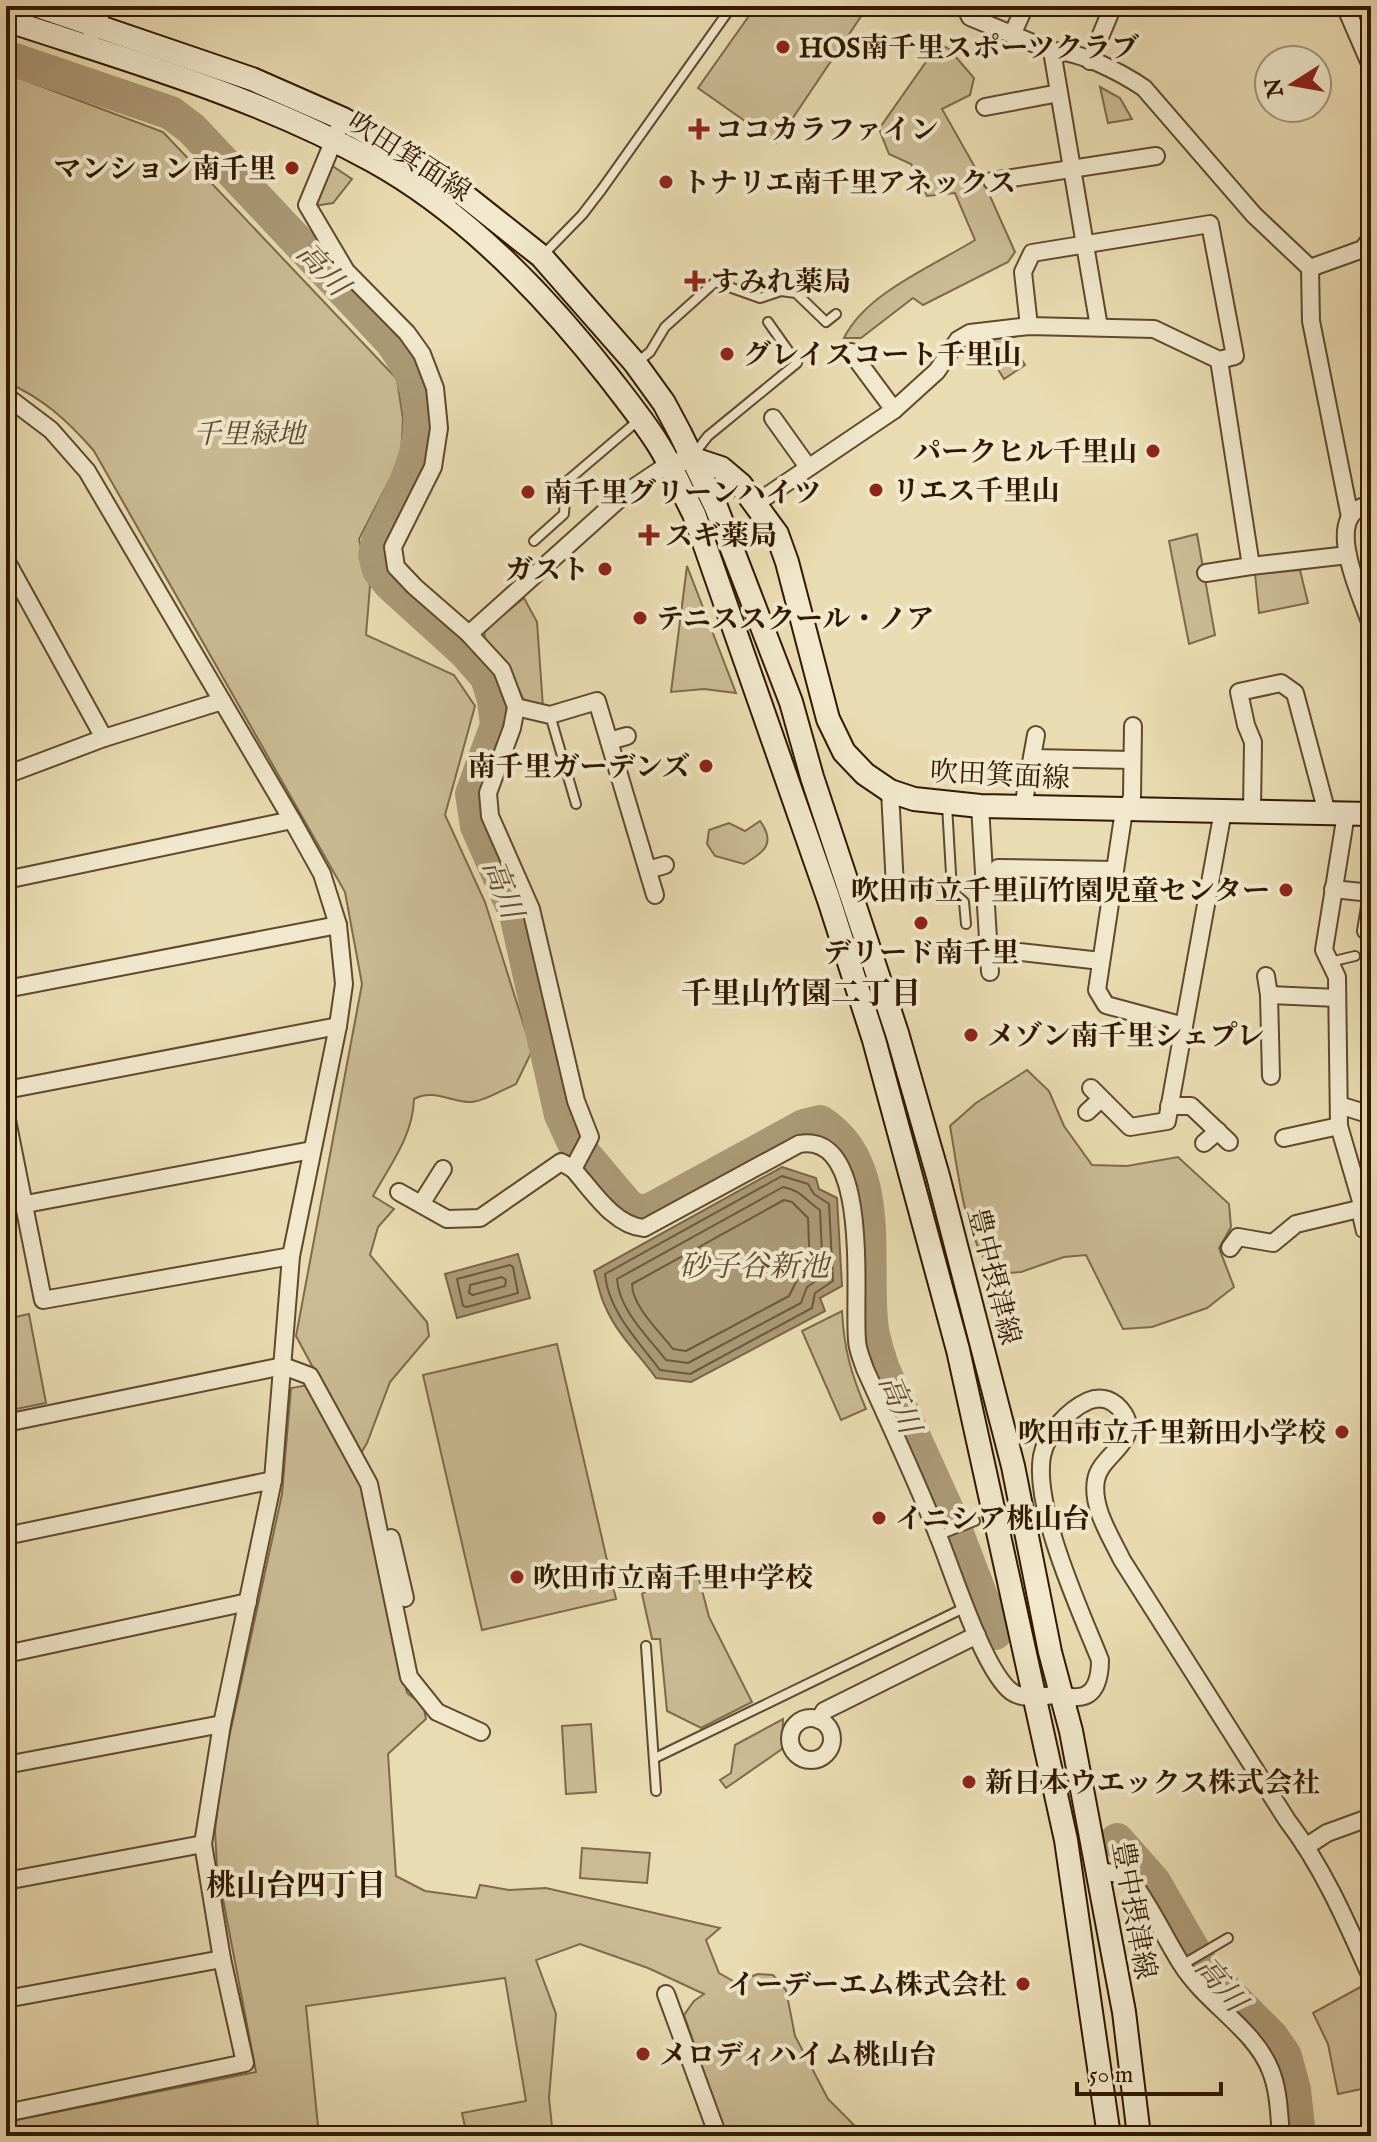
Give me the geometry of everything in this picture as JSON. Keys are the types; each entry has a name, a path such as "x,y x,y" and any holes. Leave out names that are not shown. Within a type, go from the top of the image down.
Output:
{"main road":[{"name":"吹田箕面線","path":"38,6 252,79 343,119 435,172 541,256 635,363 664,403 691,458 721,468 741,485 777,534 828,719 844,752 865,774 890,791 914,799 980,806 1371,814"},
{"name":"吹田箕面線","path":"6,20 95,26 376,162 481,239 567,323 641,418 669,464"},
{"path":"669,464 691,458"},
{"name":"豊中摂津線","path":"691,458 716,507 791,702 812,777 897,1033 938,1176 1013,1466 1024,1534 1071,1731 1124,2012 1139,2136"},
{"name":"豊中摂津線","path":"669,464 694,514 829,900 874,1040 958,1350 1066,1840 1109,2136"}],"street":[{"path":"965,6 970,17 1052,51 1064,50 1129,78 1144,88 1254,215 1310,268 1311,321 1350,517"},
{"path":"1012,35 1025,6"},
{"path":"1090,61 1113,6"},
{"path":"1345,6 1371,66"},
{"path":"1052,51 1099,327"},
{"path":"985,107 1059,93"},
{"path":"343,119 307,205 346,271 407,333 422,354 435,388 439,428 433,467 393,547 396,567 469,634 502,670 516,707 512,728 488,793 490,816 531,909 576,1101 590,1137 575,1167"},
{"path":"992,181 1156,156"},
{"path":"420,192 435,172"},
{"path":"755,504 894,410 937,371 958,340 970,333 1029,326 1154,329 1219,360 1235,356 1210,224 1032,253 1023,272 1029,326"},
{"path":"1310,268 1363,249 1371,238"},
{"path":"851,352 894,410"},
{"path":"1219,360 1251,566"},
{"path":"6,396 51,430 87,471 292,820 322,874 338,925 344,984 291,1256 273,1480 222,1724 203,1844 222,1959 245,2063 6,2113"},
{"path":"773,418 808,467"},
{"path":"469,634 627,492 669,464"},
{"path":"1371,505 1359,507 1350,517 1344,537 1371,625"},
{"path":"1206,573 1348,555"},
{"path":"6,560 104,738"},
{"path":"1230,1248 1238,1237 1273,1243 1296,1224 1365,1201 1343,1146 1339,1126 1337,977 1324,950 1333,889 1336,814 1295,693 1281,683 1239,692 1253,742 1252,810"},
{"path":"516,707 550,715 596,696 655,895"},
{"path":"6,775 104,738 222,701"},
{"path":"1133,726 1132,797 1123,817 1097,990 1106,1005 1184,1026"},
{"path":"1023,807 1036,735"},
{"path":"609,741 627,736"},
{"path":"1032,758 1132,760"},
{"path":"890,791 895,887"},
{"path":"980,806 990,972"},
{"path":"1087,1112 1096,1093 1130,1127 1167,1121 1223,811"},
{"path":"6,880 292,820"},
{"path":"648,870 665,865"},
{"path":"998,868 1115,870"},
{"path":"1333,889 1371,893"},
{"path":"1366,931 1371,901"},
{"path":"6,989 338,925"},
{"path":"1002,950 1101,961"},
{"path":"1266,976 1271,1076"},
{"path":"1269,995 1337,998"},
{"path":"6,1090 338,1026"},
{"path":"1339,1105 1371,1115"},
{"path":"1169,1106 1191,1106 1223,1137 1204,1143"},
{"path":"6,1115 43,1300 291,1256"},
{"path":"1284,1138 1339,1126"},
{"path":"399,1192 447,1219 480,1218 561,1162 575,1167 609,1210 632,1227 644,1228 799,1144 813,1141 826,1147 839,1163 853,1211 856,1341 865,1369 942,1534 964,1608 1002,1683 1015,1694 1079,1697 1091,1692 1100,1676 1100,1660 1051,1529 1042,1481 1042,1454 1056,1427 1075,1408 1091,1399 1105,1398 1117,1404 1126,1417 1128,1435 1120,1448 1102,1464 1096,1479 1095,1496 1105,1526 1131,1573 1287,1820 1307,1846 1345,1918 1371,1977"},
{"path":"26,1204 312,1150"},
{"path":"421,1204 443,1169"},
{"path":"6,1423 283,1366 310,1376 369,1484 389,1529 405,1598"},
{"path":"6,1536 273,1480"},
{"path":"369,1484 409,1677 437,1712 481,1732"},
{"path":"6,1654 248,1602"},
{"path":"819,1720 824,1711 977,1635"},
{"path":"6,1765 222,1724"},
{"path":"1307,1846 1327,1833 1371,1817"},
{"path":"6,1881 203,1844"},
{"path":"1098,1871 1127,1875 1148,1901 1197,1986 1255,2044 1270,2068 1278,2095 1281,2136"},
{"path":"6,1999 222,1959"},
{"path":"666,1994 718,2136"}],"lane":[{"path":"541,256 596,197 732,6"},
{"path":"635,363 650,352 665,327 715,282 760,298 781,291 796,293 826,322 836,314"},
{"path":"691,458 708,436 797,363 768,322"},
{"path":"534,541 564,514 566,482 641,418"},
{"path":"550,715 576,804"},
{"path":"947,804 952,891 964,902 966,924"},
{"path":"1330,962 1355,956"},
{"path":"1361,1232 1358,1219 1365,1201"},
{"path":"942,1534 975,1521"},
{"path":"655,1758 964,1608"},
{"path":"646,1646 656,1791"},
{"path":"1186,1963 1228,1938"}],"green space":[{"name":"HOS南千里スポーツクラブ","path":"756,6 868,6 776,143 698,88"},
{"path":"942,45 974,78 970,95 942,109 985,185 1015,252 1008,262 923,305 913,298 861,338 844,338 854,322 884,294 975,240 955,193 927,196 911,164 889,154 879,129 933,52"},
{"name":"千里緑地","path":"6,73 163,132 397,379 403,419 401,458 359,539 370,586 366,635 454,675 475,706 445,815 485,902 532,1051 516,1084 488,1097 472,1102 436,1095 414,1099 405,1138 373,1196 394,1209 378,1227 370,1255 427,1322 429,1336 390,1382 360,1455 296,1336 362,984 345,892 94,451 54,411 6,382"},
{"path":"1100,87 1120,98 1132,119 1108,123"},
{"path":"331,165 352,179 333,203 314,206"},
{"path":"1007,336 1025,365 1004,379 982,343"},
{"path":"1197,534 1215,635 1189,644 1169,541"},
{"path":"687,566 736,693 704,689 671,692"},
{"path":"1300,570 1308,603 1259,613 1255,574"},
{"path":"524,598 537,622 543,707 524,701 508,666 485,639 484,629"},
{"path":"760,821 768,841 763,851 744,864 715,856 707,844 709,830 729,823 745,831"},
{"path":"1027,1070 1049,1091 1064,1126 1092,1165 1127,1166 1178,1157 1229,1204 1231,1227 1219,1248 1234,1287 1207,1308 1152,1327 1123,1329 1086,1255 1064,1257 1021,1272 994,1274 975,1241 969,1222 950,1126 976,1103"},
{"path":"842,1311 849,1361 866,1409 841,1420 802,1331"},
{"path":"29,1314 46,1403 6,1411 6,1319"},
{"path":"557,1344 616,1599 482,1630 423,1375"},
{"path":"308,1385 364,1488 407,1693 423,1705 426,1719 388,1754 396,1876 425,1891 476,1898 480,1885 509,1890 546,1888 720,1928 706,1940 719,1973 735,1982 758,1974 773,1975 786,1990 795,2036 828,2099 865,2136 726,2136 684,2015 694,2001 704,1994 648,1968 580,1944 536,1960 556,2014 549,2098 553,2136 467,2136 462,2113 526,2101 505,1978 306,2006 319,2136 6,2136 6,2122 256,2072 217,1868 215,1831 222,1770 282,1494 291,1388"},
{"path":"695,1563 709,1617 752,1702 701,1728 667,1711 660,1639 652,1639 642,1594"},
{"path":"783,1719 782,1749 726,1788 720,1780 731,1773 735,1745"},
{"path":"591,1724 596,1792 566,1794 562,1726"},
{"path":"582,1848 650,1853 647,1883 580,1878"},
{"path":"1364,1985 1371,2005 1371,2087 1338,2094 1328,2044 1313,2013"}],"water":[{"name":"砂子谷新池","path":"782,1167 816,1178 819,1189 837,1198 842,1286 820,1298 825,1311 691,1382 656,1378 611,1317 594,1271"},
{"path":"518,1254 530,1298 457,1318 445,1274"}],"waterway":[{"name":"高川","path":"6,57 171,113 192,129 392,342 404,360 419,402 418,443 406,482 375,555 379,570 390,584 465,652 487,677 497,725 472,794 477,826 516,914 561,1115 573,1141 628,1206 639,1212 652,1209 804,1126 820,1122 841,1140 855,1161 868,1212 871,1321 877,1351 953,1523 995,1633"},
{"name":"高川","path":"1117,1840 1154,1882 1204,1969 1272,2037 1285,2056 1294,2090 1299,2136"}],"place":[{"name":"HOS南千里スポーツクラブ","path":"783,47"},
{"name":"ココカラファイン","path":"699,129"},
{"name":"マンション南千里","path":"292,168"},
{"name":"トナリエ南千里アネックス","path":"666,182"},
{"name":"すみれ薬局","path":"695,281"},
{"name":"グレイスコート千里山","path":"727,354"},
{"name":"パークヒル千里山","path":"1153,451"},
{"name":"リエス千里山","path":"876,490"},
{"name":"南千里グリーンハイツ","path":"528,492"},
{"name":"スギ薬局","path":"649,535"},
{"name":"ガスト","path":"605,569"},
{"name":"テニススクール・ノア","path":"640,618"},
{"name":"南千里ガーデンズ","path":"706,766"},
{"name":"吹田市立千里山竹園児童センター","path":"1286,890"},
{"name":"デリード南千里","path":"921,923"},
{"name":"メゾン南千里シェプレ","path":"971,1035"},
{"name":"吹田市立千里新田小学校","path":"1342,1432"},
{"name":"イニシア桃山台","path":"879,1518"},
{"name":"吹田市立南千里中学校","path":"517,1577"},
{"name":"新日本ウエックス株式会社","path":"969,1782"},
{"name":"イーデーエム株式会社","path":"1023,1984"},
{"name":"メロディハイム桃山台","path":"643,2054"}],"district":[{"name":"千里山竹園二丁目","path":"801,993"},
{"name":"桃山台四丁目","path":"296,1885"}]}
